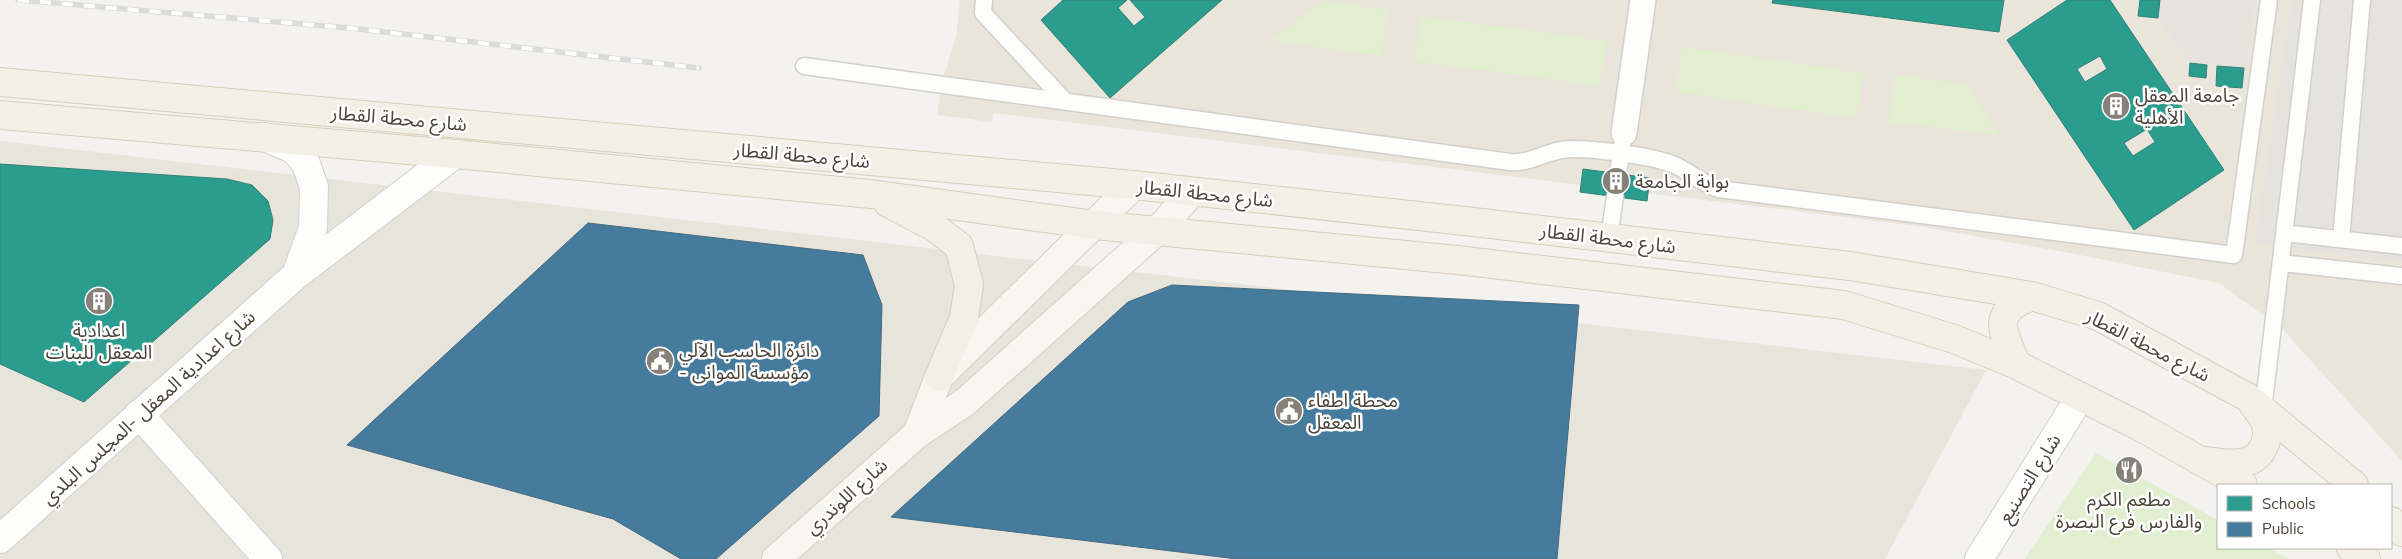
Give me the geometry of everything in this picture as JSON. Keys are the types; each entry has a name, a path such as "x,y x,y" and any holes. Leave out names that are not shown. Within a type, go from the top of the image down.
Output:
{"main road":[{"name":"شارع محطة القطار","path":"0,82 1134,185 1850,266 2032,296 2098,316 2255,403 2353,484"},
{"name":"شارع محطة القطار","path":"0,115 455,154 872,194 1095,225 1457,260 1844,305 1954,339 2017,365 2139,426 2241,484"},
{"path":"939,377 1134,185"},
{"name":"شارع اللوندري","path":"776,559 917,434 964,403 1158,230 1191,192"},
{"path":"872,194 934,227 959,246 968,285 964,318 917,434"},
{"path":"1457,260 1465,221"},
{"path":"2017,365 2003,334 2004,319 2008,309 2015,303 2032,296"},
{"path":"2200,461 2231,464 2248,461 2260,453 2268,437 2265,421 2255,403"},
{"path":"2392,522 2402,532"},
{"path":"2352,549 2366,559"}],"street":[{"path":"1622,144 1644,0"},
{"path":"265,137 295,150 306,164 314,187 314,228 296,275"},
{"name":"شارع اعدادية المعقل -المجلس البلدي","path":"0,539 296,275 455,154"},
{"name":"شارع التصنيع","path":"1979,559 2080,397"},
{"path":"140,414 268,559"}],"lane":[{"path":"984,0 983,13 1064,100"},
{"path":"804,66 1518,163 1535,160 1552,152 1570,148 1622,144 1670,163 1705,184 1719,189 2234,255 2270,0"},
{"path":"2255,403 2281,263 2312,0"},
{"path":"2341,239 2362,0"},
{"path":"1618,174 1622,144"},
{"path":"1610,238 1615,197"},
{"path":"2284,233 2402,246"},
{"path":"2281,263 2402,276"}],"shaded area":[{"path":"960,0 2402,0 2402,461 2283,330 2219,283 2075,254 1924,227 993,113 992,122 937,115 942,81 956,37"},
{"path":"2160,0 2256,0 2246,68 2190,63 2158,18"},
{"path":"2292,0 2402,0 2402,262 2255,243"},
{"path":"0,141 1986,370 1885,559 0,559"}],"green space":[{"path":"1323,1 1388,10 1381,56 1271,40"},
{"path":"1421,16 1606,41 1600,86 1414,61"},
{"path":"1682,47 1863,73 1856,118 1676,92"},
{"path":"1895,75 1966,84 1999,135 1889,122"},
{"path":"2096,453 2217,519 2217,549 2271,549 2289,559 2025,559"}],"building: Schools":[{"path":"1063,0 1127,0 1118,8 1134,26 1145,17 1130,0 1222,0 1110,98 1041,20"},
{"path":"1773,0 2004,0 1999,32 1772,3"},
{"name":"جامعة المعقل الأهلية","path":"2067,0 2110,0 2224,170 2134,230 2007,40","holes":["2100,56 2107,69 2085,82 2077,69","2147,129 2155,142 2133,156 2124,143"]},
{"path":"2140,0 2160,0 2158,18 2138,16"},
{"path":"2190,63 2207,65 2206,78 2189,76"},
{"path":"2217,66 2244,68 2242,88 2216,86"},
{"name":"اعدادية المعقل للبنات","path":"0,164 227,179 252,185 268,201 273,220 270,239 84,402 0,364"},
{"name":"بوابة الجامعة","path":"1583,169 1650,178 1647,201 1580,192"}],"building: Public":[{"name":"دائرة الحاسب الآلي - مؤسسة الموانى","path":"588,223 863,255 882,305 879,416 716,559 681,559 613,519 347,445"},
{"name":"محطة اطفاء المعقل","path":"1172,285 1579,305 1557,559 1237,559 891,517 1128,302"}],"railway":[{"path":"18,0 350,28 699,68"}],"place":[{"name":"جامعة المعقل الأهلية","path":"2116,106"},
{"name":"بوابة الجامعة","path":"1616,181"},
{"name":"اعدادية المعقل للبنات","path":"99,301"},
{"name":"دائرة الحاسب الآلي - مؤسسة الموانى","path":"660,361"},
{"name":"محطة اطفاء المعقل","path":"1289,411"},
{"name":"مطعم الكرم والفارس فرع البصرة","path":"2129,470"}]}
